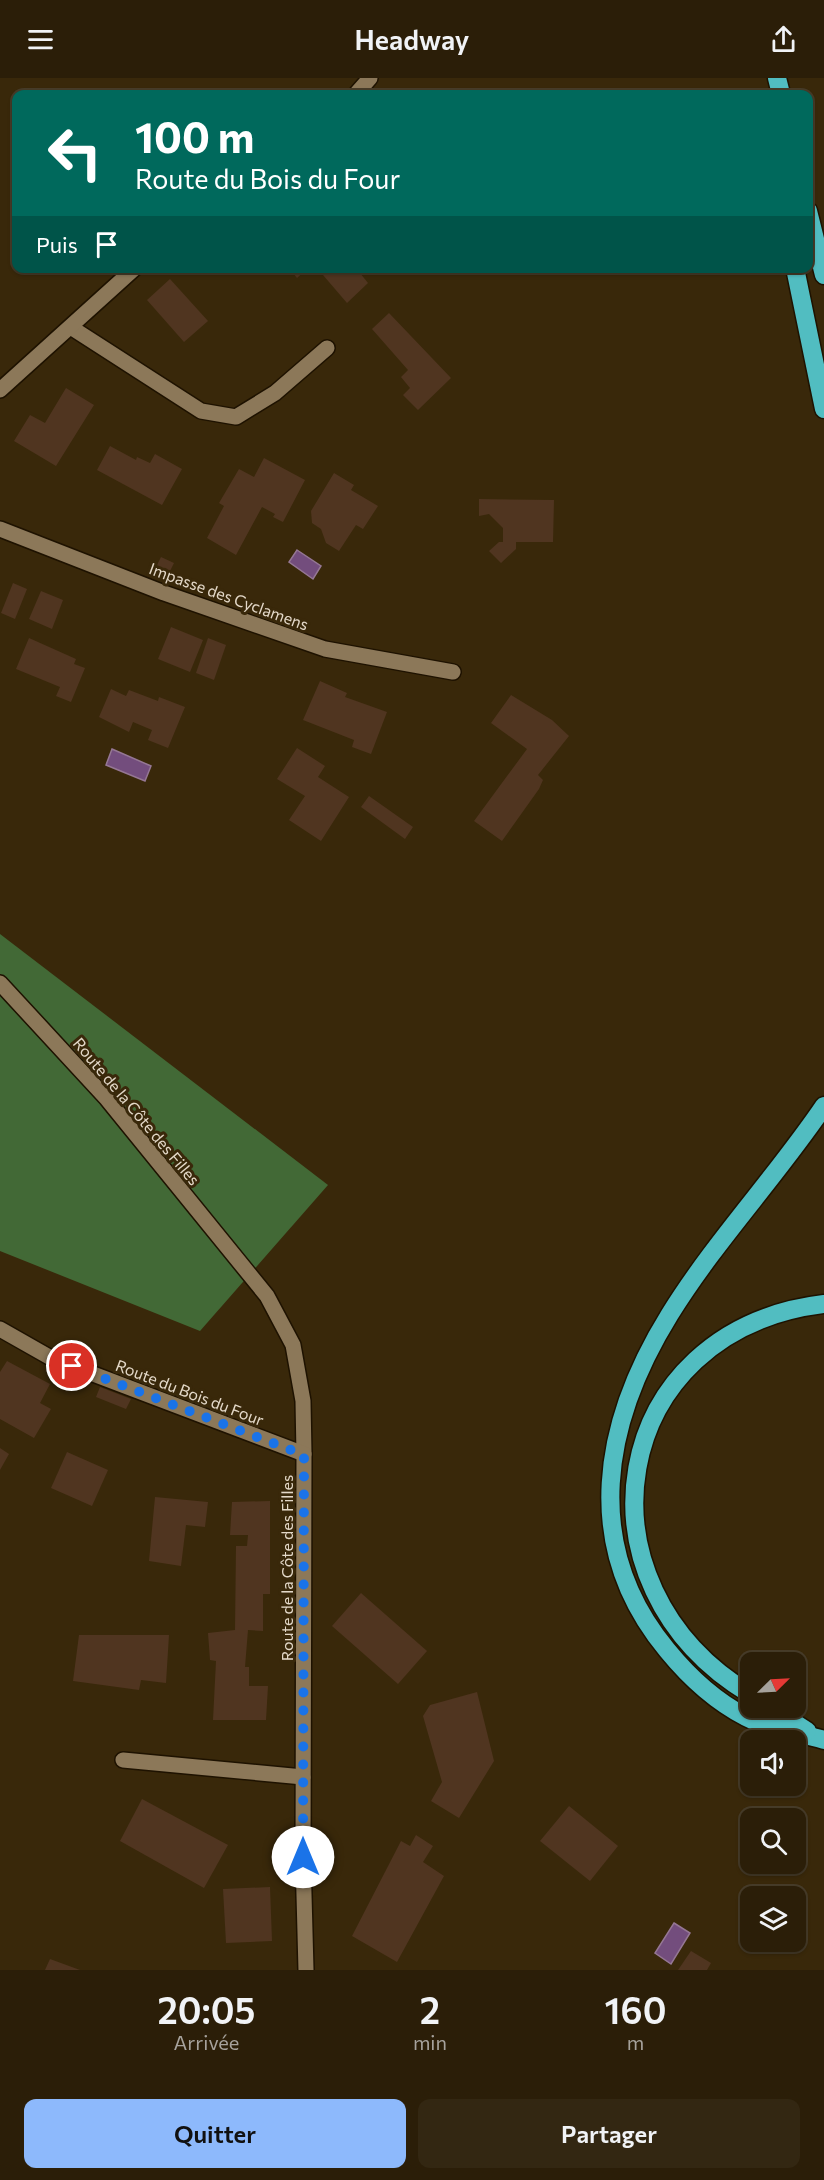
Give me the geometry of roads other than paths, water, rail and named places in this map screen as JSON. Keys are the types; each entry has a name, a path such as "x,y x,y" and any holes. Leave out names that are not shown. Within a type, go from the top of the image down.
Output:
{"highway":[{"path":"813,231 824,275"},
{"path":"796,273 824,409"},
{"path":"821,1739 763,1725 745,1716 709,1693 674,1659 650,1628 626,1586 616,1555 609,1508 614,1445 644,1362 670,1314 695,1277 804,1136 824,1106"},
{"path":"740,1686 700,1655 663,1609 651,1584 637,1542 633,1492 636,1466 643,1438 653,1419 668,1394 701,1356 720,1340 763,1317 783,1310 824,1304"},
{"path":"788,1718 821,1739"}],"street":[{"path":"360,90 370,78"},
{"path":"0,390 72,328 130,273"},
{"path":"72,328 201,411 236,417 275,393 327,348"},
{"name":"Impasse des Cyclamens","path":"0,529 164,593 325,649 453,672"},
{"name":"Route de la Côte des Filles","path":"0,983 107,1099 267,1296 293,1345 303,1401 303,1777 306,1970"},
{"name":"Route du Bois du Four","path":"0,1329 51,1358 304,1455"},
{"path":"123,1760 303,1777"}]}
